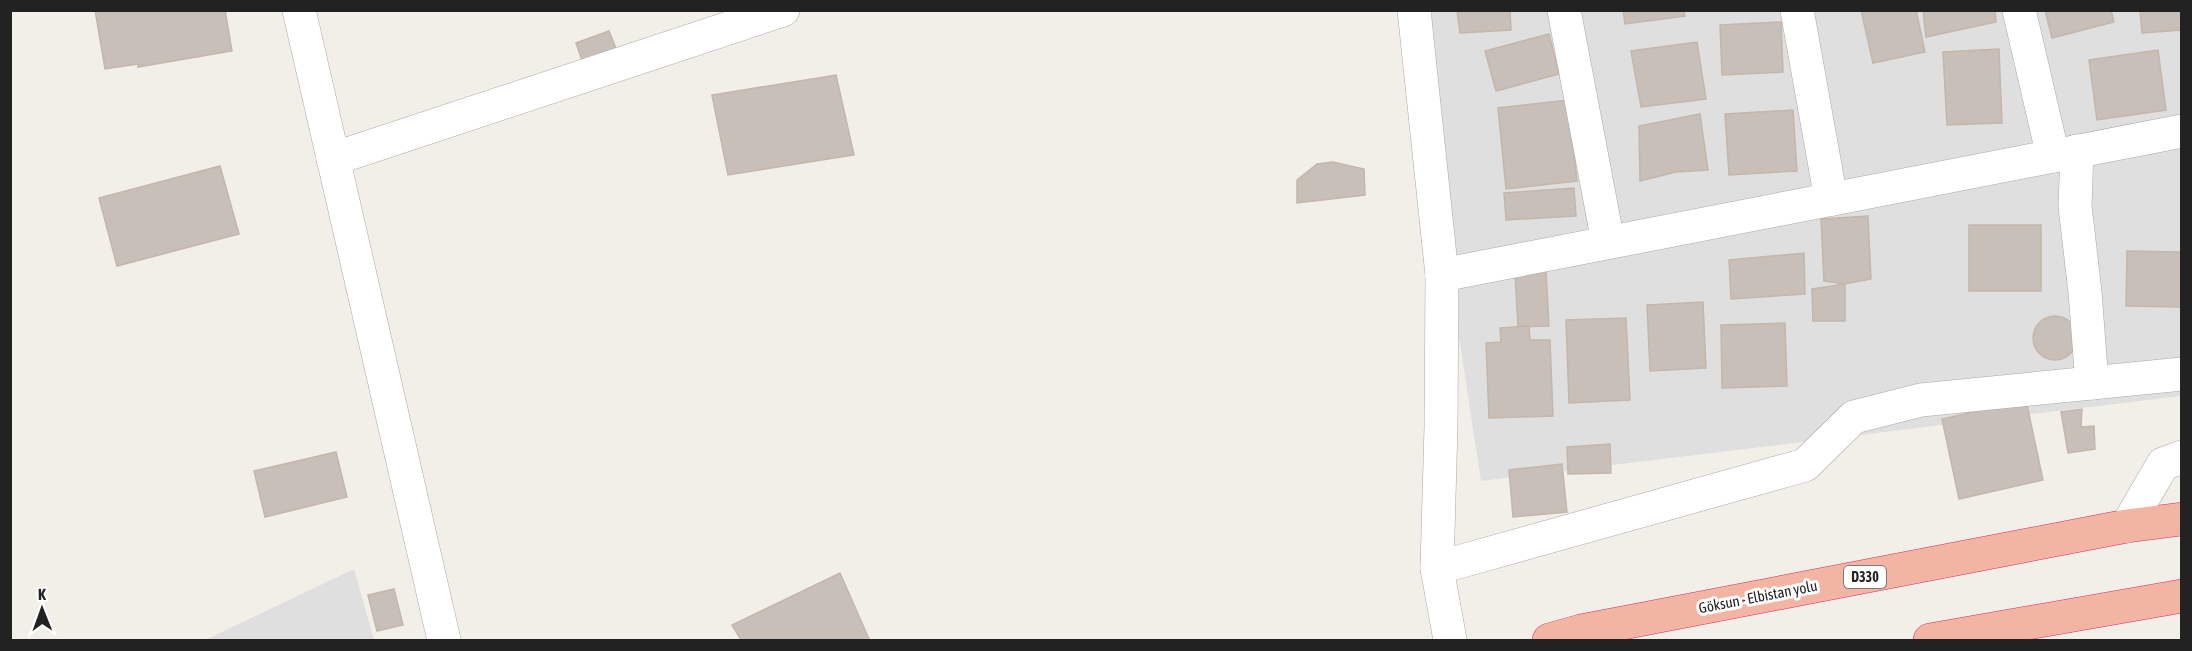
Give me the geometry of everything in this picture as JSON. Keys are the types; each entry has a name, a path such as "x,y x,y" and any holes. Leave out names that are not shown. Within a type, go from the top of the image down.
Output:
{"highway":[{"name":"Göksun - Elbistan yolu","path":"1549,640 1581,631 2127,526 2181,519"},
{"path":"1930,640 2181,596"}],"street":[{"path":"299,10 444,640"},
{"path":"333,159 783,10"},
{"path":"1414,10 1442,275 1437,568 1450,640"},
{"path":"1564,10 1608,242"},
{"path":"1797,10 1831,199"},
{"path":"2019,10 2065,153 2075,206 2085,291 2092,383"},
{"path":"1442,275 2181,131"},
{"path":"1437,568 1805,465 1854,417 1921,400 2181,374"},
{"path":"2127,526 2163,464 2181,457"}],"shaded area":[{"path":"1409,11 2181,11 2181,396 1481,481"},
{"path":"354,569 374,640 205,640"}],"building":[{"path":"95,10 225,10 232,51 138,67 138,64 105,69"},
{"path":"1457,10 1510,10 1511,30 1460,33"},
{"path":"1623,10 1684,10 1685,16 1625,24"},
{"path":"1861,10 1916,10 1925,52 1873,63"},
{"path":"1923,10 1995,10 1996,22 1926,37"},
{"path":"2045,10 2111,10 2114,22 2052,38"},
{"path":"2140,10 2182,10 2182,30 2142,33"},
{"path":"1781,22 1783,72 1722,75 1720,25"},
{"path":"609,31 619,56 585,69 576,43"},
{"path":"1549,34 1559,74 1496,91 1485,51"},
{"path":"1697,42 1706,99 1641,107 1631,51"},
{"path":"1999,49 2002,123 1947,125 1943,52"},
{"path":"2158,50 2166,110 2097,120 2089,60"},
{"path":"836,75 854,155 728,175 712,95"},
{"path":"1568,100 1577,181 1506,189 1498,108"},
{"path":"1793,110 1797,171 1729,175 1725,114"},
{"path":"1700,114 1708,170 1676,172 1640,181 1639,126"},
{"path":"1333,162 1364,169 1365,195 1297,203 1297,180 1317,164"},
{"path":"220,166 239,234 117,266 99,198"},
{"path":"1574,188 1576,216 1506,220 1504,193"},
{"path":"1868,216 1871,279 1845,284 1824,281 1821,219"},
{"path":"1969,225 2041,225 2041,291 1969,291"},
{"path":"2127,251 2182,252 2182,307 2126,306"},
{"path":"1804,253 1805,294 1731,299 1729,260"},
{"path":"1546,271 1549,326 1518,327 1515,272"},
{"path":"1845,284 1845,321 1813,321 1812,289"},
{"path":"1703,302 1706,368 1650,371 1647,305"},
{"path":"2055,316 2064,317 2071,322 2076,329 2076,347 2071,354 2064,359 2055,360 2046,359 2039,354 2034,347 2033,338 2034,329 2039,322 2046,317"},
{"path":"1626,318 1630,400 1569,403 1566,320"},
{"path":"1785,323 1787,386 1722,388 1721,325"},
{"path":"1529,326 1530,340 1550,340 1553,416 1489,418 1486,343 1501,342 1500,328"},
{"path":"2026,400 2043,480 1959,499 1942,419"},
{"path":"2082,409 2081,427 2094,426 2095,449 2068,453 2061,412"},
{"path":"1610,444 1611,473 1568,474 1567,447"},
{"path":"336,452 347,497 265,517 254,471"},
{"path":"1562,464 1567,512 1513,517 1509,470"},
{"path":"840,573 869,639 741,640 732,625"},
{"path":"394,589 403,625 377,631 368,595"}]}
